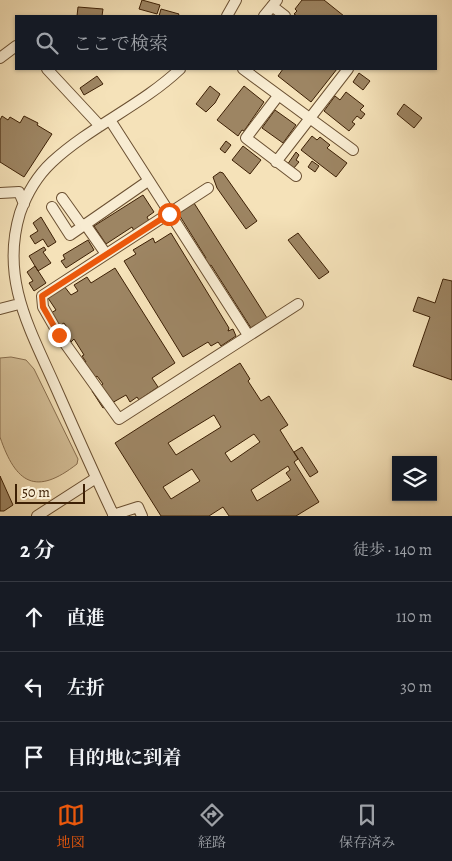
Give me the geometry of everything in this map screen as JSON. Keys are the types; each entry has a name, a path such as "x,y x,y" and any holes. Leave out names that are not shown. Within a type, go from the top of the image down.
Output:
{"street":[{"path":"228,15 236,0"},
{"path":"265,15 274,3 284,15"},
{"path":"0,58 15,47"},
{"path":"48,70 100,126"},
{"path":"142,516 138,507 114,516 19,304 12,261 17,223 24,204 32,186 52,162 100,126 168,80 179,70"},
{"path":"243,70 353,150"},
{"path":"276,162 347,70"},
{"path":"278,96 246,138 296,176"},
{"path":"110,120 248,335"},
{"path":"52,207 70,235 148,181"},
{"path":"208,188 42,296 43,307 59,335 119,419 298,304"},
{"path":"0,193 19,192 24,204"},
{"path":"62,198 106,254"},
{"path":"0,309 19,304"},
{"path":"38,516 96,478"}],"shaded area":[{"path":"11,357 26,360 34,369 78,459 77,464 50,480 39,482 29,480 21,475 13,466 0,437 0,358"}],"building":[{"path":"142,0 160,5 157,14 139,9"},
{"path":"302,0 324,0 343,15 296,15 294,14 297,11 295,9"},
{"path":"78,7 103,9 102,15 77,15"},
{"path":"161,9 179,14 178,15 159,15"},
{"path":"282,70 336,70 311,102 278,76"},
{"path":"359,73 370,81 363,90 353,82"},
{"path":"97,76 103,84 84,95 80,88"},
{"path":"210,86 220,94 215,103 206,112 196,104"},
{"path":"244,86 264,102 244,131 242,130 238,136 217,120"},
{"path":"346,92 364,106 360,110 365,114 361,119 357,116 352,122 355,124 349,131 324,111 335,96 340,100"},
{"path":"404,104 422,118 414,128 397,114"},
{"path":"275,110 296,125 283,143 262,128"},
{"path":"2,116 8,120 10,117 20,123 24,116 38,123 37,125 52,134 24,177 0,162 0,120"},
{"path":"312,136 317,140 320,137 330,145 327,148 347,163 336,177 301,150"},
{"path":"226,141 231,145 225,153 220,149"},
{"path":"243,146 261,160 250,174 232,160"},
{"path":"296,152 299,155 296,160 299,162 293,169 287,165"},
{"path":"312,161 319,166 315,172 308,167"},
{"path":"220,172 223,173 257,221 246,229 217,188 213,177"},
{"path":"143,195 154,212 147,217 149,221 134,231 132,227 106,244 94,226"},
{"path":"194,203 267,318 251,328 211,265 208,267 203,260 206,258 178,213"},
{"path":"41,217 56,242 48,247 43,239 35,244 30,236 38,231 33,223"},
{"path":"171,233 229,328 228,331 233,329 236,336 221,346 218,342 211,346 208,342 183,357 124,261 136,254 133,250 153,238 155,243"},
{"path":"298,233 329,272 319,279 288,240"},
{"path":"88,240 94,250 66,268 61,261 65,259 63,255"},
{"path":"44,247 46,250 43,252 51,263 38,271 29,256"},
{"path":"35,266 46,283 34,291 29,283 33,281 27,272"},
{"path":"115,268 175,363 152,378 158,387 139,400 137,397 130,402 126,395 103,408 92,391 103,384 97,376 93,379 83,364 86,362 82,356 84,355 74,339 71,342 64,332 68,329 64,323 59,326 51,313 56,310 48,298 64,286 71,295 78,291 74,285 87,277 91,283"},
{"path":"443,279 452,281 452,380 413,366 430,317 413,311 418,297 435,303"},
{"path":"240,363 250,379 248,381 261,401 269,396 288,425 280,430 298,459 294,462 319,502 296,516 229,516 223,507 209,516 161,516 115,443","holes":["214,415 221,427 176,455 168,443","254,434 260,442 231,462 225,453","288,466 290,470 286,473 291,480 257,501 251,490","192,469 200,481 171,499 163,487"]},
{"path":"302,447 318,472 310,477 294,452"},
{"path":"0,476 13,505 4,511 0,511"}],"route":[{"path":"59,335 43,307 42,296 169,214"}]}
